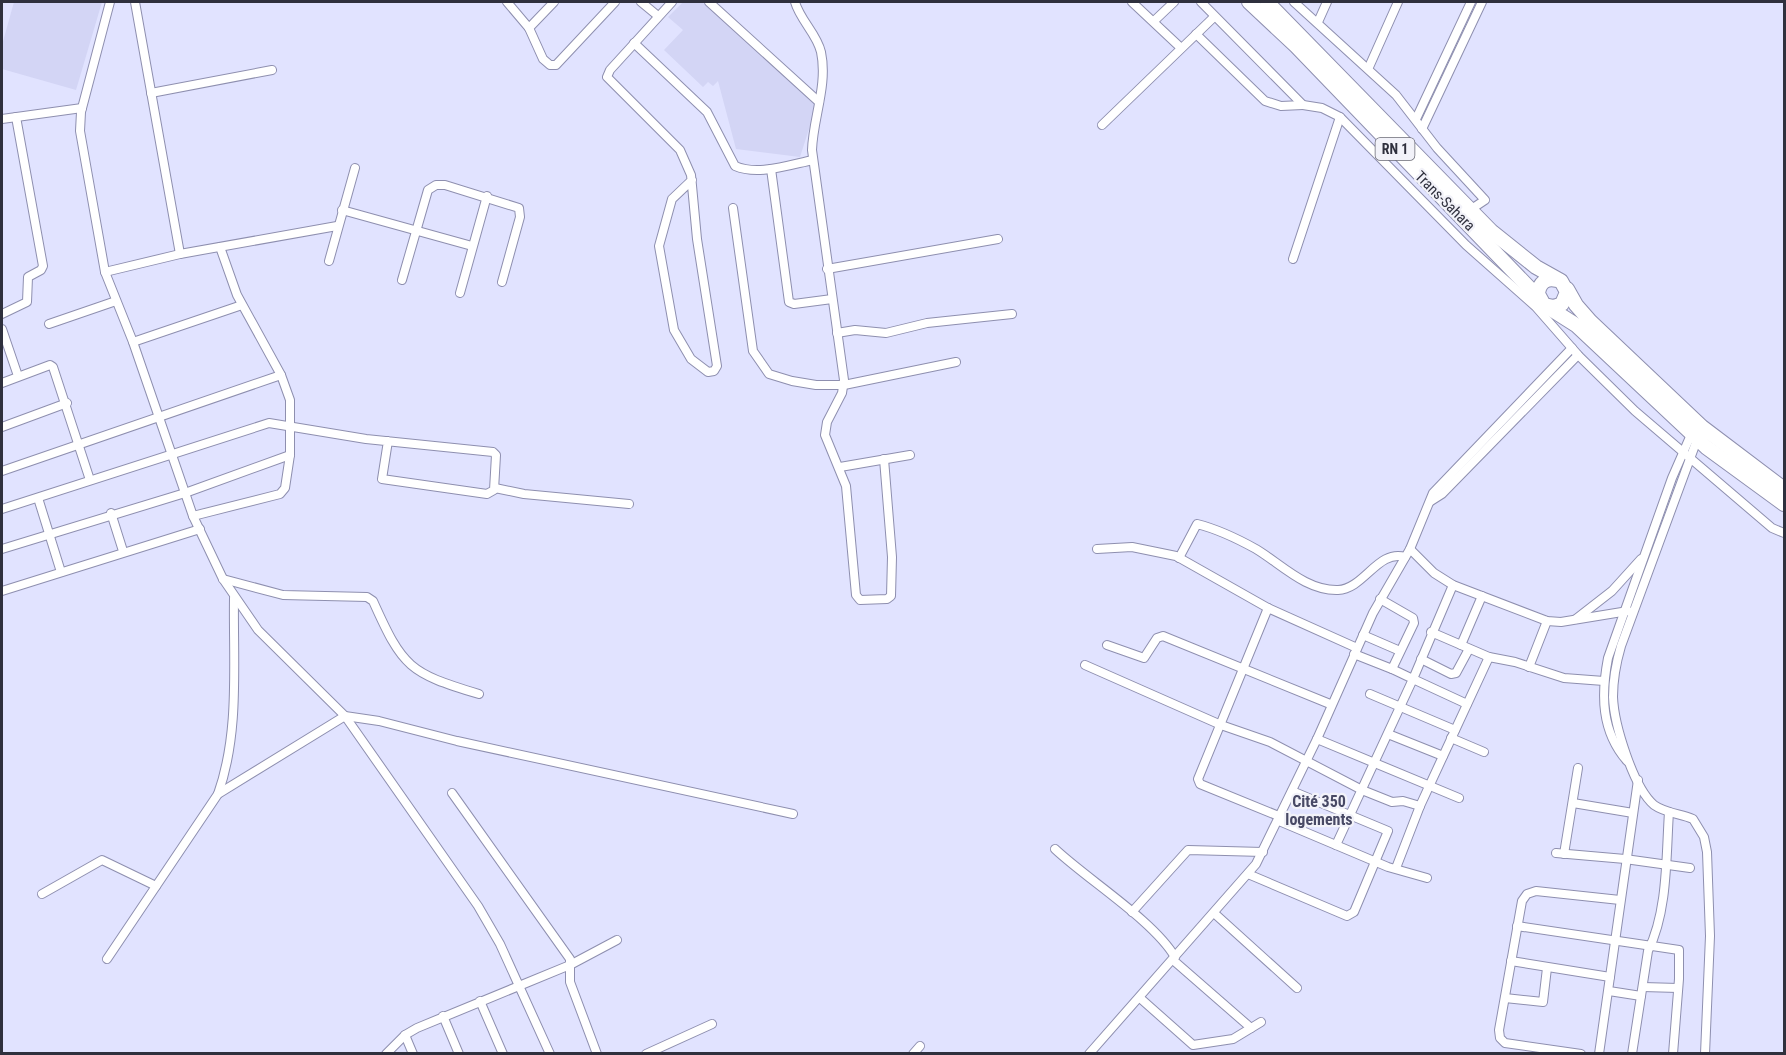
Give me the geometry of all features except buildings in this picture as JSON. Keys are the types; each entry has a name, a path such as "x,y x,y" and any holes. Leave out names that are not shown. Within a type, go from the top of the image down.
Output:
{"highway":[{"name":"Trans-Sahara","path":"1249,2 1304,54 1540,303 1576,325 1697,430 1785,489"},
{"name":"Trans-Sahara","path":"1267,2 1470,210 1518,254 1562,285 1590,321 1750,482 1785,504"},
{"path":"1544,281 1562,285 1562,304 1554,308 1540,303 1538,289 1544,281"}],"street":[{"path":"110,2 82,108 80,131 105,272 133,342 193,516 234,598 258,630 345,716 478,906 500,944 550,1053"},
{"path":"135,2 180,254"},
{"path":"507,2 529,28 543,59 550,65 556,65 615,2"},
{"path":"529,28 554,2"},
{"path":"640,2 658,16"},
{"path":"672,2 609,70 608,81 680,150 688,165 692,180 701,273 717,366 714,371 708,372 691,359 674,330 659,246 672,199 692,180"},
{"path":"709,2 819,102"},
{"path":"795,2 821,53 819,102 813,133 813,160 844,385 825,428 826,441 840,467 846,486 856,596 860,600 886,599 891,596 891,557 884,459"},
{"path":"1132,2 1181,48"},
{"path":"1154,21 1174,2"},
{"path":"1201,2 1303,105"},
{"path":"1294,2 1369,67 1485,200 1470,210"},
{"path":"1318,22 1327,2"},
{"path":"1369,67 1398,2"},
{"path":"1422,129 1459,39 1471,2"},
{"path":"1416,119 1459,39 1482,2"},
{"path":"1102,125 1214,17"},
{"path":"1196,34 1265,101 1281,106 1303,105 1322,108 1340,117 1466,245 1540,303 1575,352 1686,457 1772,528 1785,533"},
{"path":"634,44 707,112 732,164 750,170 771,169 813,160"},
{"path":"151,93 272,70"},
{"path":"2,119 82,108"},
{"path":"2,314 28,301 27,277 41,270 43,266 16,117"},
{"path":"1293,260 1340,117"},
{"path":"329,261 355,168"},
{"path":"771,169 789,302 794,304 832,299"},
{"path":"402,280 415,230 430,188 446,185 515,205 520,211 502,282"},
{"path":"460,293 487,196"},
{"path":"733,208 753,351 759,363 769,374 792,381 844,385 956,362"},
{"path":"342,210 472,246"},
{"path":"105,272 180,254 337,226"},
{"path":"827,269 999,239"},
{"path":"193,516 280,494 285,488 290,455 290,400 281,375 242,305 220,247"},
{"path":"49,324 116,302"},
{"path":"133,342 242,305"},
{"path":"837,333 855,330 886,333 927,323 1012,314"},
{"path":"2,329 18,376"},
{"path":"1491,437 1541,380 1575,352"},
{"path":"1089,1053 1248,874 1263,852 1380,599 1407,553 1434,493 1491,437 1548,387 1575,352"},
{"path":"2,383 52,366 67,403 90,480"},
{"path":"2,468 281,375"},
{"path":"1541,380 1548,387"},
{"path":"2,427 67,403"},
{"path":"2,506 38,498 269,423 388,441 493,452 496,455 495,488"},
{"path":"1630,764 1611,739 1606,722 1604,681 1608,658 1648,549 1697,430"},
{"path":"388,441 382,479 487,494 495,488 524,494 629,504"},
{"path":"2,549 111,513 185,493 290,455"},
{"path":"840,467 910,455"},
{"path":"1686,457 1621,646 1613,679 1616,716 1630,764 1638,780 1652,803 1669,812 1693,819 1704,837 1707,852 1710,936 1705,1053"},
{"path":"38,498 61,572"},
{"path":"111,513 123,552"},
{"path":"1179,558 1197,524 1257,550 1292,574 1328,589 1345,589 1387,558 1407,553 1453,585 1547,621 1561,622 1624,611 1634,612"},
{"path":"2,591 200,529"},
{"path":"1097,549 1147,549 1179,558 1268,608 1467,704"},
{"path":"1575,619 1612,591 1636,566 1648,549"},
{"path":"223,579 283,595 366,597 373,601 392,641 408,664 428,676 479,694"},
{"path":"1336,845 1376,763 1453,585"},
{"path":"1421,659 1451,674 1456,673 1482,596"},
{"path":"107,959 218,794 227,768 232,730 234,598"},
{"path":"1380,599 1413,618 1414,623 1392,669"},
{"path":"1268,608 1198,776 1199,782 1336,845 1427,878"},
{"path":"1529,667 1547,621"},
{"path":"1431,632 1489,657 1564,678 1604,681"},
{"path":"1363,635 1400,651"},
{"path":"1107,645 1144,658 1156,639 1163,636 1330,704"},
{"path":"1396,868 1420,807 1489,657"},
{"path":"1085,665 1221,725 1270,742 1362,790 1392,802 1403,801 1420,807"},
{"path":"1370,694 1400,707 1484,752"},
{"path":"218,794 345,716 379,721 457,741 793,814"},
{"path":"1388,734 1443,756"},
{"path":"1317,739 1431,784 1459,798"},
{"path":"1578,768 1573,803 1560,854 1625,859 1690,868"},
{"path":"1599,1053 1638,780"},
{"path":"1248,874 1302,899 1350,916 1388,830 1292,791"},
{"path":"452,793 570,959 570,982 597,1053"},
{"path":"1573,803 1633,813"},
{"path":"1632,1053 1650,946 1660,907 1666,864 1669,812"},
{"path":"1056,849 1075,868 1132,912 1168,947 1174,959 1251,1028"},
{"path":"1132,912 1189,849 1263,852"},
{"path":"42,894 102,860 156,886"},
{"path":"1581,1053 1528,1051 1505,1043 1500,1038 1522,902 1531,892 1620,900"},
{"path":"1214,913 1297,988"},
{"path":"1517,926 1678,951 1678,988 1673,1053"},
{"path":"386,1053 405,1035 519,984 570,965 617,940"},
{"path":"1511,961 1610,977"},
{"path":"1505,998 1543,1002 1547,968"},
{"path":"1643,987 1678,988"},
{"path":"1609,991 1641,996"},
{"path":"1140,998 1193,1045 1233,1039 1261,1022"},
{"path":"480,1001 503,1053"},
{"path":"443,1017 459,1053"},
{"path":"646,1053 712,1024"},
{"path":"405,1035 413,1053"},
{"path":"913,1053 920,1046"}],"shaded area":[{"path":"14,2 102,2 76,90 2,69 2,45"},
{"path":"683,2 702,2 817,104 800,157 736,149 718,81 713,86 708,82 703,87 664,50 683,30 668,17"}],"district":[{"name":"Cité 350 logements","path":"1319,810"}]}
